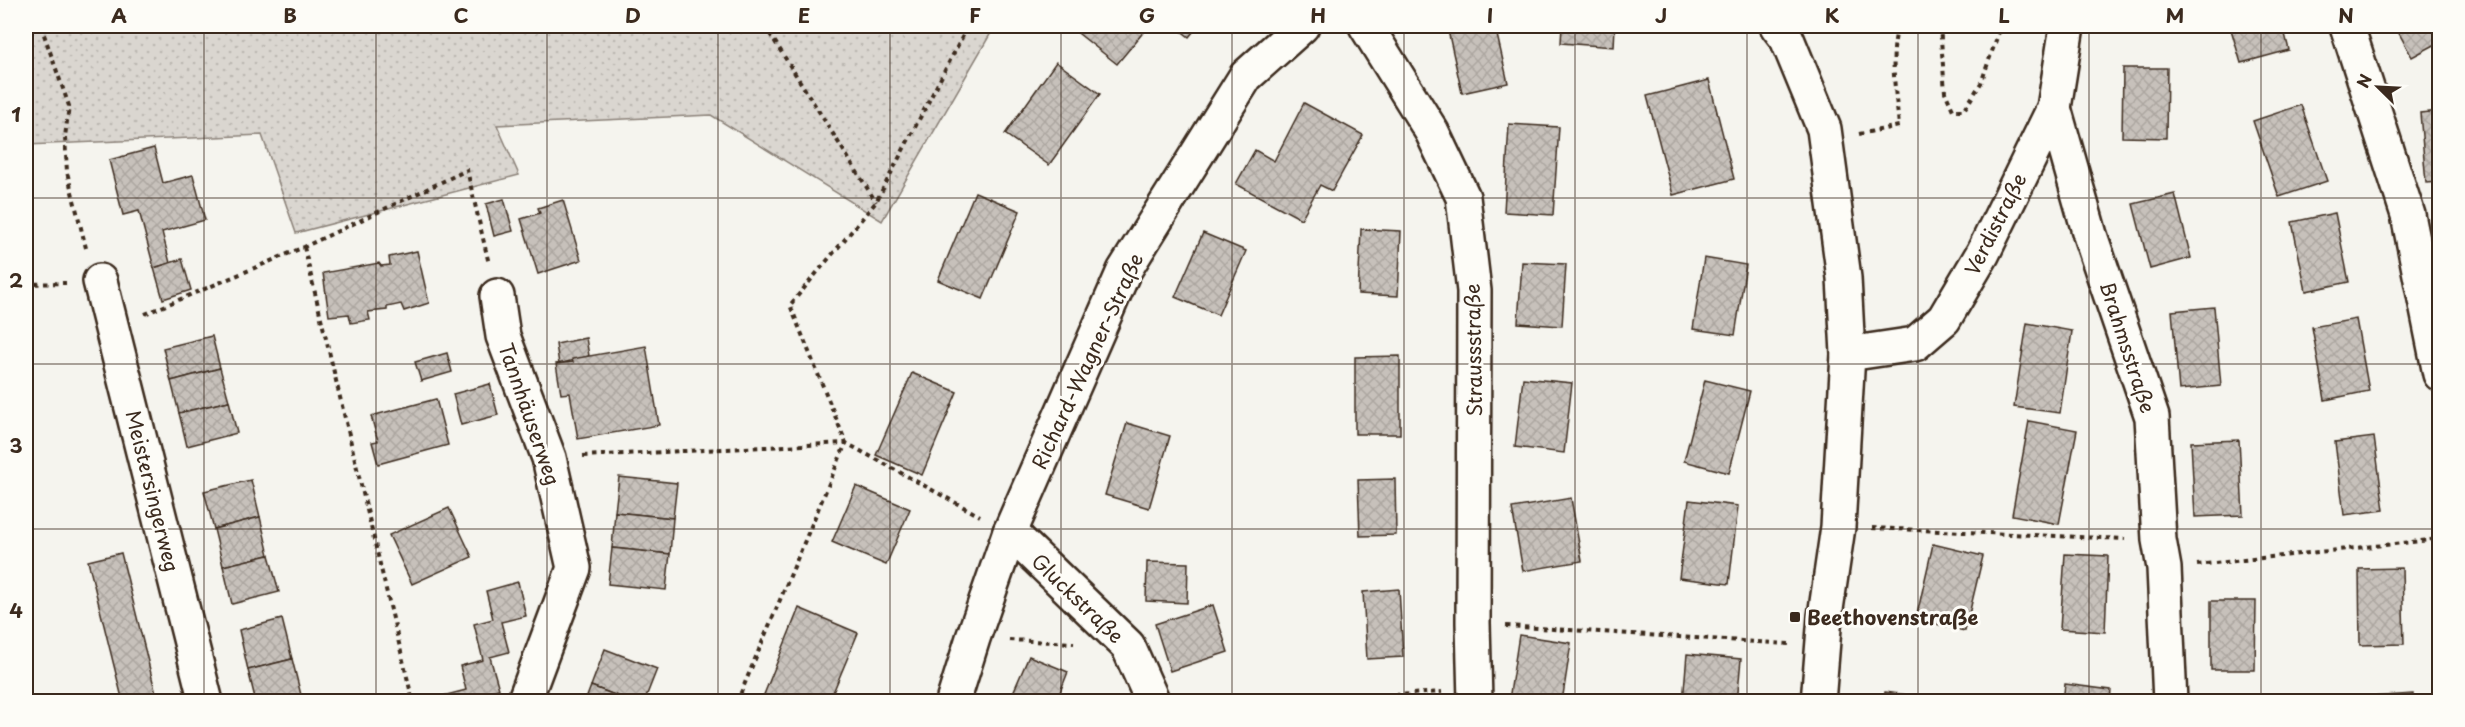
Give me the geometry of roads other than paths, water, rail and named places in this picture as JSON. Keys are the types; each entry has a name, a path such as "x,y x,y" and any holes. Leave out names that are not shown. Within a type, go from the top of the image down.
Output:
{"street":[{"name":"Richard-Wagner-Straße","path":"953,702 972,638 1010,532 1124,271 1246,76 1302,26"},
{"name":"Straussstraße","path":"1366,26 1432,132 1463,198 1474,291 1473,623 1475,696"},
{"path":"1777,26 1788,39 1824,129 1844,278 1848,354 1838,527 1826,616 1818,702"},
{"name":"Verdistraße","path":"1848,354 1915,344 1944,319 1983,253 2054,108 2067,26"},
{"path":"2347,26 2408,215 2439,374"},
{"name":"Brahmsstraße","path":"2054,108 2090,235 2152,417 2170,702"},
{"name":"Meistersingerweg","path":"86,282 111,328 206,702"},
{"name":"Tannhäuserweg","path":"497,296 503,336 549,458 574,568 525,702"},
{"name":"Gluckstraße","path":"1010,532 1128,646 1152,702"}],"place":[{"name":"Beethovenstraße","path":"1795,617"}]}
